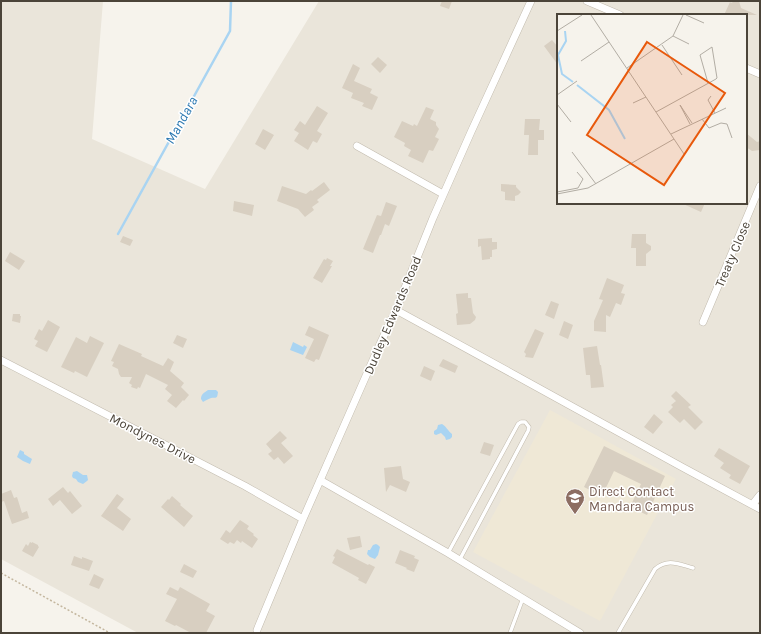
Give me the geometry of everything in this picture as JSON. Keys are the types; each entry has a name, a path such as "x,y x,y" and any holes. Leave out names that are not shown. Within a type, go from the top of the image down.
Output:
{"street":[{"name":"Dudley Edwards Road","path":"257,630 303,519 396,310 443,194 531,1"},
{"path":"587,1 618,14"},
{"path":"747,68 760,74"},
{"path":"357,146 443,194"},
{"name":"Treaty Close","path":"703,322 760,186"},
{"path":"396,310 682,468 760,509"},
{"name":"Mondynes Drive","path":"1,360 238,482 303,519"},
{"path":"320,480 460,559 580,633"},
{"path":"753,504 760,495"}],"lane":[{"path":"448,552 518,424 525,422 529,427 528,431 460,559"},
{"path":"618,633 655,570 661,564 670,562 693,568"},
{"path":"510,633 524,598"}],"path":[{"path":"1,573 110,633"}],"shaded area":[{"path":"1,1 103,1 92,139 205,189 319,1 760,1 760,633 138,633 1,559"},
{"name":"Direct Contact Mandara Campus","path":"550,410 676,479 600,621 473,552"}],"water":[{"path":"293,342 303,347 304,345 307,347 303,355 290,350"},
{"path":"208,390 216,390 218,392 217,396 216,398 211,398 203,402 201,399 202,396"},
{"path":"442,424 452,434 450,439 446,440 441,433 436,435 434,434 434,431 437,429 438,425"},
{"path":"20,450 32,459 30,464 17,457"},
{"path":"77,471 83,475 87,475 88,480 83,484 78,482 72,476 73,472"},
{"path":"376,544 380,547 378,555 375,559 367,554 368,550"}],"building":[{"path":"442,1 452,1 449,9 440,6"},
{"path":"739,1 741,8 757,15 724,14 730,2"},
{"path":"552,40 557,46 557,64 544,46"},
{"path":"378,57 387,65 380,73 371,64"},
{"path":"353,64 360,68 354,81 372,89 370,93 378,97 372,110 362,106 364,103 351,98 353,93 342,88"},
{"path":"317,106 328,113 317,131 322,134 317,143 313,141 308,150 294,141 299,133 294,130 300,121 305,125"},
{"path":"426,107 434,110 430,119 436,122 439,129 435,137 439,139 433,151 429,150 423,163 408,156 411,150 404,146 405,143 394,137 402,121 413,126 414,124 417,126"},
{"path":"525,119 540,119 539,130 544,130 544,140 538,140 538,155 528,155 529,135 524,135"},
{"path":"263,129 274,135 265,150 255,144"},
{"path":"747,134 757,142 760,141 760,150 752,151 747,148"},
{"path":"324,182 330,190 317,200 319,202 312,207 314,210 305,217 298,209 277,201 282,186 306,194"},
{"path":"501,184 516,185 521,192 515,196 515,201 505,200 505,192 501,191"},
{"path":"234,201 254,205 252,216 233,211"},
{"path":"386,202 397,206 389,226 385,224 373,253 363,249 377,215 381,216"},
{"path":"683,204 705,204 701,212"},
{"path":"632,234 646,234 646,243 651,246 651,250 646,254 646,266 636,266 636,248 631,248"},
{"path":"123,236 133,240 130,246 120,242"},
{"path":"492,238 492,242 497,242 497,249 492,250 492,257 490,257 490,259 482,260 481,246 478,247 478,239"},
{"path":"10,252 25,261 19,270 5,261"},
{"path":"327,258 333,261 330,266 332,266 322,283 313,278 324,259 326,260"},
{"path":"607,278 624,285 621,293 625,294 621,305 616,303 610,317 606,315 606,332 594,331 594,321 603,300 599,299"},
{"path":"468,293 468,298 471,298 473,313 476,317 475,320 470,324 457,325 456,314 458,313 456,294"},
{"path":"551,301 559,304 554,319 545,315"},
{"path":"13,314 20,314 20,323 12,321"},
{"path":"48,320 60,327 47,352 35,346 38,341 34,339 39,329 42,331"},
{"path":"564,321 573,325 568,339 559,335"},
{"path":"309,326 329,335 319,360 316,359 314,362 305,358 314,339 305,335"},
{"path":"535,329 544,333 533,358 525,357 526,354 524,352"},
{"path":"177,335 187,339 183,348 173,343"},
{"path":"90,336 104,343 87,377 75,371 74,373 61,367 76,337 87,343"},
{"path":"119,344 142,354 141,356 163,366 168,358 174,362 170,371 184,383 181,387 189,395 176,408 167,401 172,395 165,389 168,385 146,374 140,388 138,387 137,389 131,387 132,385 129,383 132,377 121,377 118,369 112,366 114,362 111,361"},
{"path":"597,346 604,387 591,388 590,375 586,375 583,348"},
{"path":"443,359 458,366 455,373 439,366"},
{"path":"424,366 435,371 431,381 420,376"},
{"path":"676,391 691,405 688,407 703,422 695,430 684,419 680,423 668,412 673,407 671,405 676,401 671,396"},
{"path":"654,414 663,422 653,434 644,427"},
{"path":"280,431 287,438 281,443 293,456 284,464 278,457 274,460 268,454 272,451 266,444"},
{"path":"484,442 494,445 490,456 480,453"},
{"path":"604,446 665,476 647,515 630,507 641,484 614,471 602,496 584,487"},
{"path":"719,448 750,466 740,484 729,478 731,475 720,468 724,463 714,456"},
{"path":"401,466 403,479 410,482 406,492 390,485 386,492 384,468"},
{"path":"63,487 68,493 70,491 82,506 72,514 60,500 53,506 48,499"},
{"path":"11,490 14,498 17,497 22,513 27,511 29,518 12,524 4,501 1,502 1,494"},
{"path":"117,494 124,499 117,508 131,519 123,531 101,516"},
{"path":"172,496 193,516 184,527 161,507"},
{"path":"240,520 249,526 247,529 258,539 252,548 242,541 241,543 237,540 234,544 230,542 228,544 220,539 226,530 230,533"},
{"path":"360,536 362,547 350,550 347,538"},
{"path":"30,542 38,545 39,547 33,557 22,551 26,544 28,546"},
{"path":"337,549 375,567 366,584 358,580 359,578 332,563 335,557 333,556"},
{"path":"400,550 415,556 414,558 419,560 414,572 395,563"},
{"path":"74,556 93,561 89,571 71,565"},
{"path":"184,564 197,571 193,578 180,572"},
{"path":"94,574 104,579 99,589 89,585"},
{"path":"170,587 178,591 180,587 210,604 206,611 215,616 206,633 191,633 165,621 177,599 166,594"}],"waterway":[{"name":"Mandara","path":"118,234 230,31 231,1"}],"place":[{"name":"Direct Contact Mandara Campus","path":"575,515"}]}
